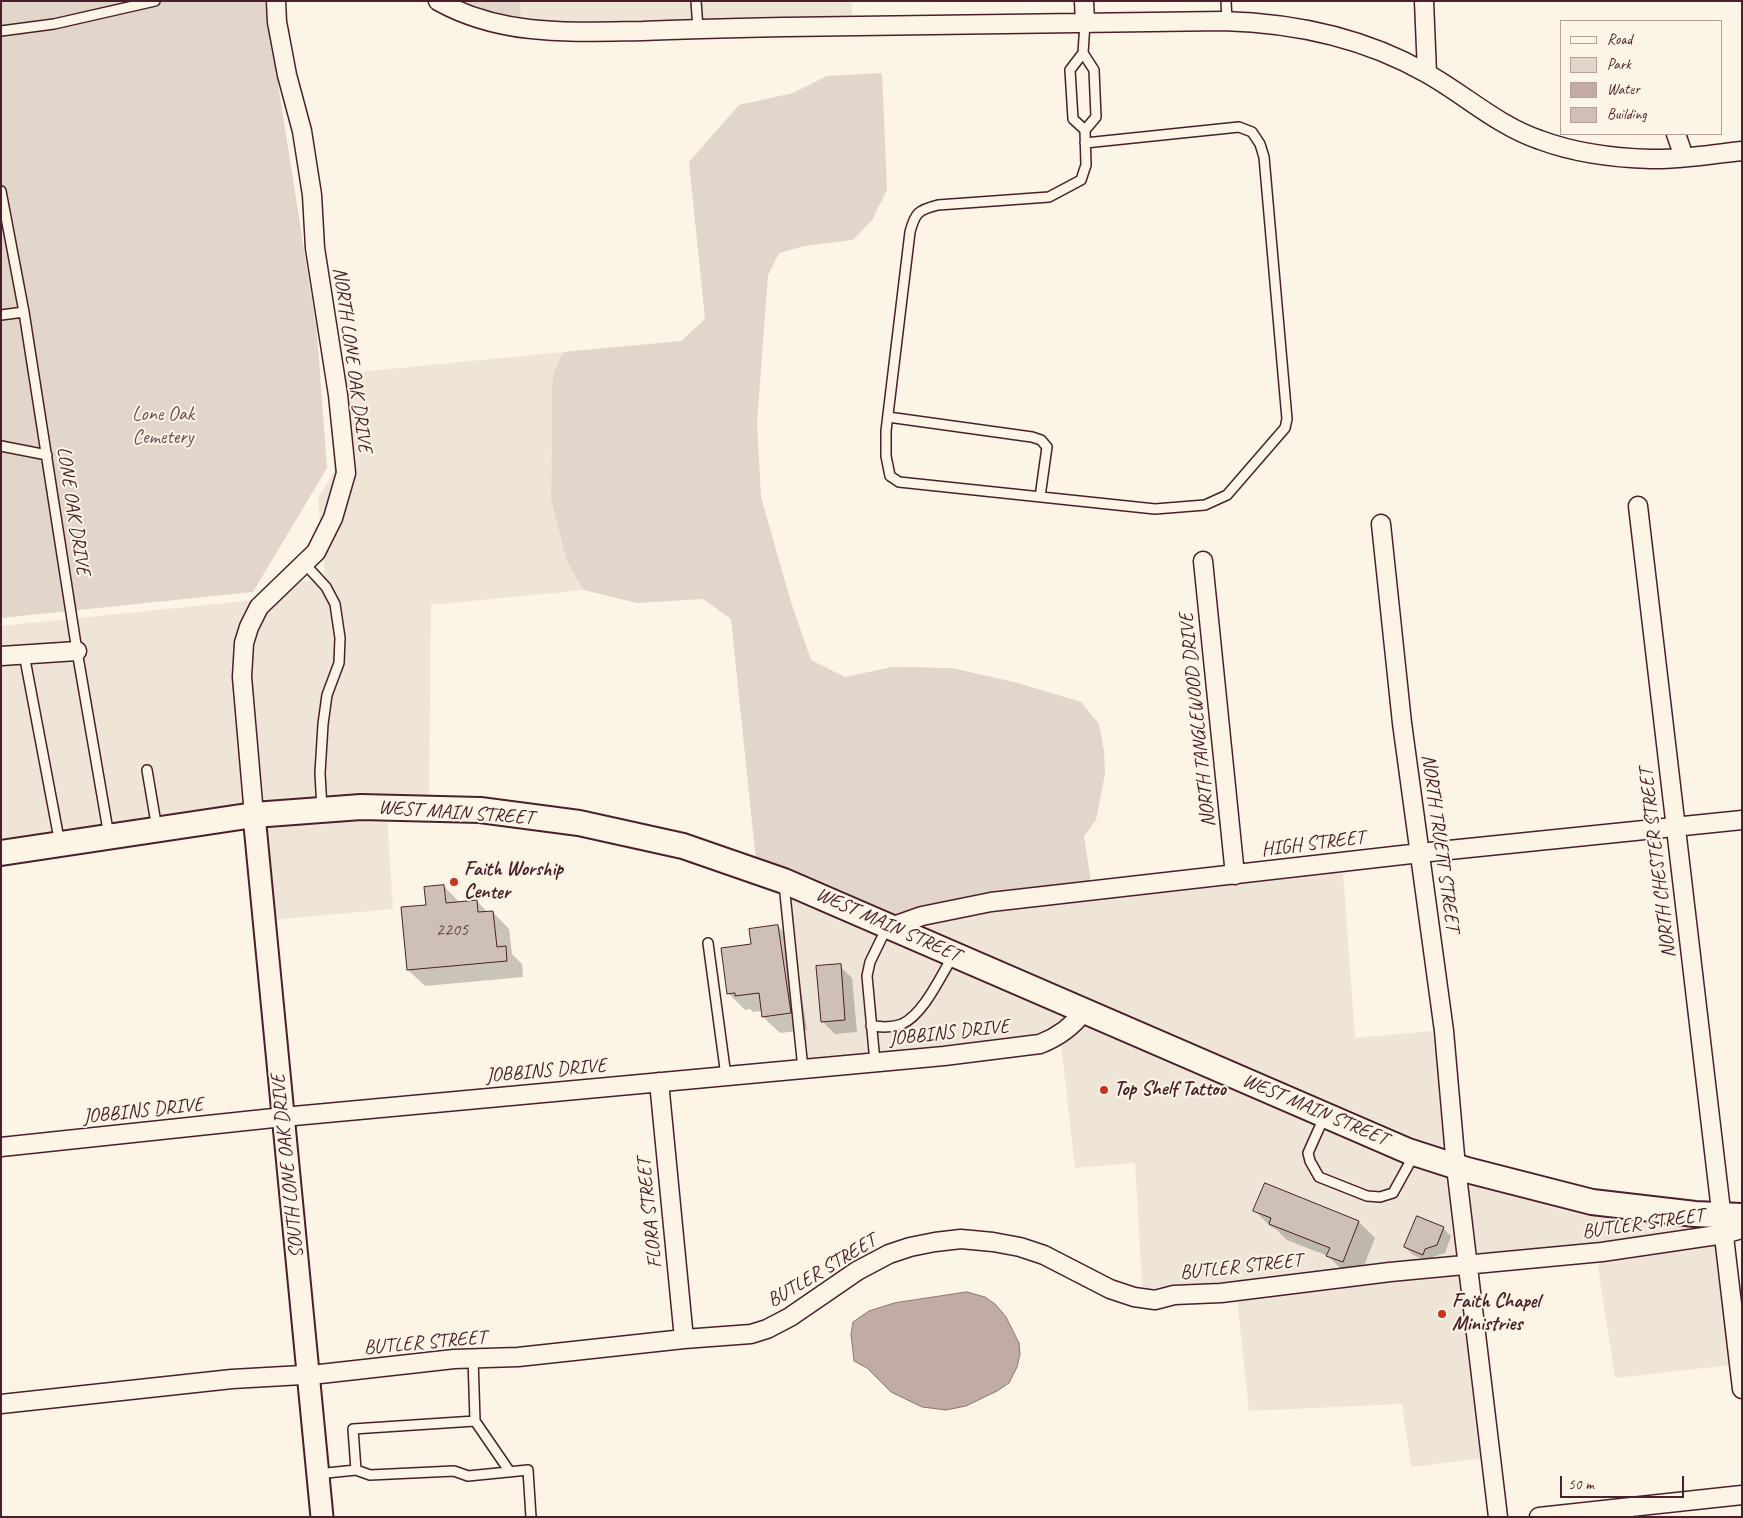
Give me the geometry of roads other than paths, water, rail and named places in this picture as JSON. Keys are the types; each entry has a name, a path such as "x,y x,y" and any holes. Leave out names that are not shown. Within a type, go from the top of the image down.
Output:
{"main road":[{"name":"WEST MAIN STREET","path":"1,853 254,815 361,807 480,810 579,823 683,846 784,881 1415,1153 1456,1166 1592,1202 1695,1214 1729,1222"}],"street":[{"name":"NORTH LONE OAK DRIVE","path":"254,815 242,677 244,643 249,627 259,607 316,552 333,518 346,473 338,395 315,248 312,196 302,131 287,75 277,22 276,1"},
{"path":"438,1 477,19 507,27 537,31 585,32 1227,21 1305,28 1365,45 1401,60 1427,73 1507,125 1538,140 1567,148 1613,156 1652,159 1742,151"},
{"path":"1084,1 1085,23"},
{"path":"1424,1 1427,73"},
{"path":"1676,135 1684,157"},
{"name":"NORTH CHESTER STREET","path":"1638,506 1697,1012 1729,1222 1742,1389"},
{"name":"NORTH TRUETT STREET","path":"1381,524 1402,723 1444,1031 1456,1166 1498,1517"},
{"name":"NORTH TANGLEWOOD DRIVE","path":"1202,560 1235,874"},
{"path":"1,656 77,651"},
{"name":"SOUTH LONE OAK DRIVE","path":"254,815 322,1517"},
{"name":"HIGH STREET","path":"890,926 922,916 991,902 1420,853 1742,820"},
{"name":"JOBBINS DRIVE","path":"1,1147 283,1117 944,1056 1040,1044 1051,1040 1075,1023 1084,1011"},
{"name":"FLORA STREET","path":"659,1082 684,1339"},
{"name":"BUTLER STREET","path":"1,1404 454,1359 518,1356 751,1334 767,1329 790,1317 857,1271 881,1258 910,1247 935,1242 961,1240 993,1242 1020,1247 1044,1255 1110,1289 1134,1297 1155,1300 1174,1295 1221,1293 1390,1272 1602,1252 1729,1222 1742,1229"},
{"path":"1539,1517 1742,1495"}],"lane":[{"path":"1,31 54,24 155,1"},
{"path":"696,1 698,29"},
{"path":"1226,1 1227,21"},
{"path":"1085,23 1082,53 1070,70 1073,119 1084,130 1086,165 1081,180 1049,197 938,205 925,208 914,216 910,232 888,417 886,456 890,476 899,482 1155,509 1205,505 1227,495 1285,428 1287,419 1264,157 1260,144 1252,132 1239,127 1085,142"},
{"path":"1082,53 1094,70 1096,118 1084,130"},
{"name":"LONE OAK DRIVE","path":"1,191 24,312 77,651 109,836"},
{"path":"1,315 24,312"},
{"path":"888,417 1042,440 1048,447 1040,497"},
{"path":"1,446 47,455"},
{"path":"304,563 326,587 335,604 340,638 339,663 327,695 323,724 320,773 322,810"},
{"path":"24,654 60,844"},
{"path":"148,770 157,829"},
{"path":"784,881 803,1069"},
{"path":"875,1062 867,976 870,962 890,926"},
{"path":"708,943 726,1076"},
{"path":"871,1026 889,1027 902,1024 913,1016 954,954"},
{"path":"1325,1115 1308,1154 1320,1177 1367,1196 1380,1197 1393,1193 1415,1153"},
{"path":"473,1358 475,1421 510,1472"},
{"path":"356,1470 353,1429 475,1421"},
{"path":"318,1474 356,1470 370,1475 454,1471 468,1476 528,1470 531,1517"}],"water":[{"path":"967,1292 985,1297 995,1304 1006,1317 1019,1343 1020,1354 1017,1367 1009,1383 997,1391 966,1406 946,1410 922,1407 891,1392 867,1368 854,1361 851,1334 853,1322 869,1311 894,1303"}],"place":[{"name":"Faith Worship Center","path":"454,882"},
{"name":"Top Shelf Tattoo","path":"1104,1090"},
{"name":"Faith Chapel Ministries","path":"1442,1314"}],"park label":[{"name":"Lone Oak Cemetery","path":"163,426"}]}
